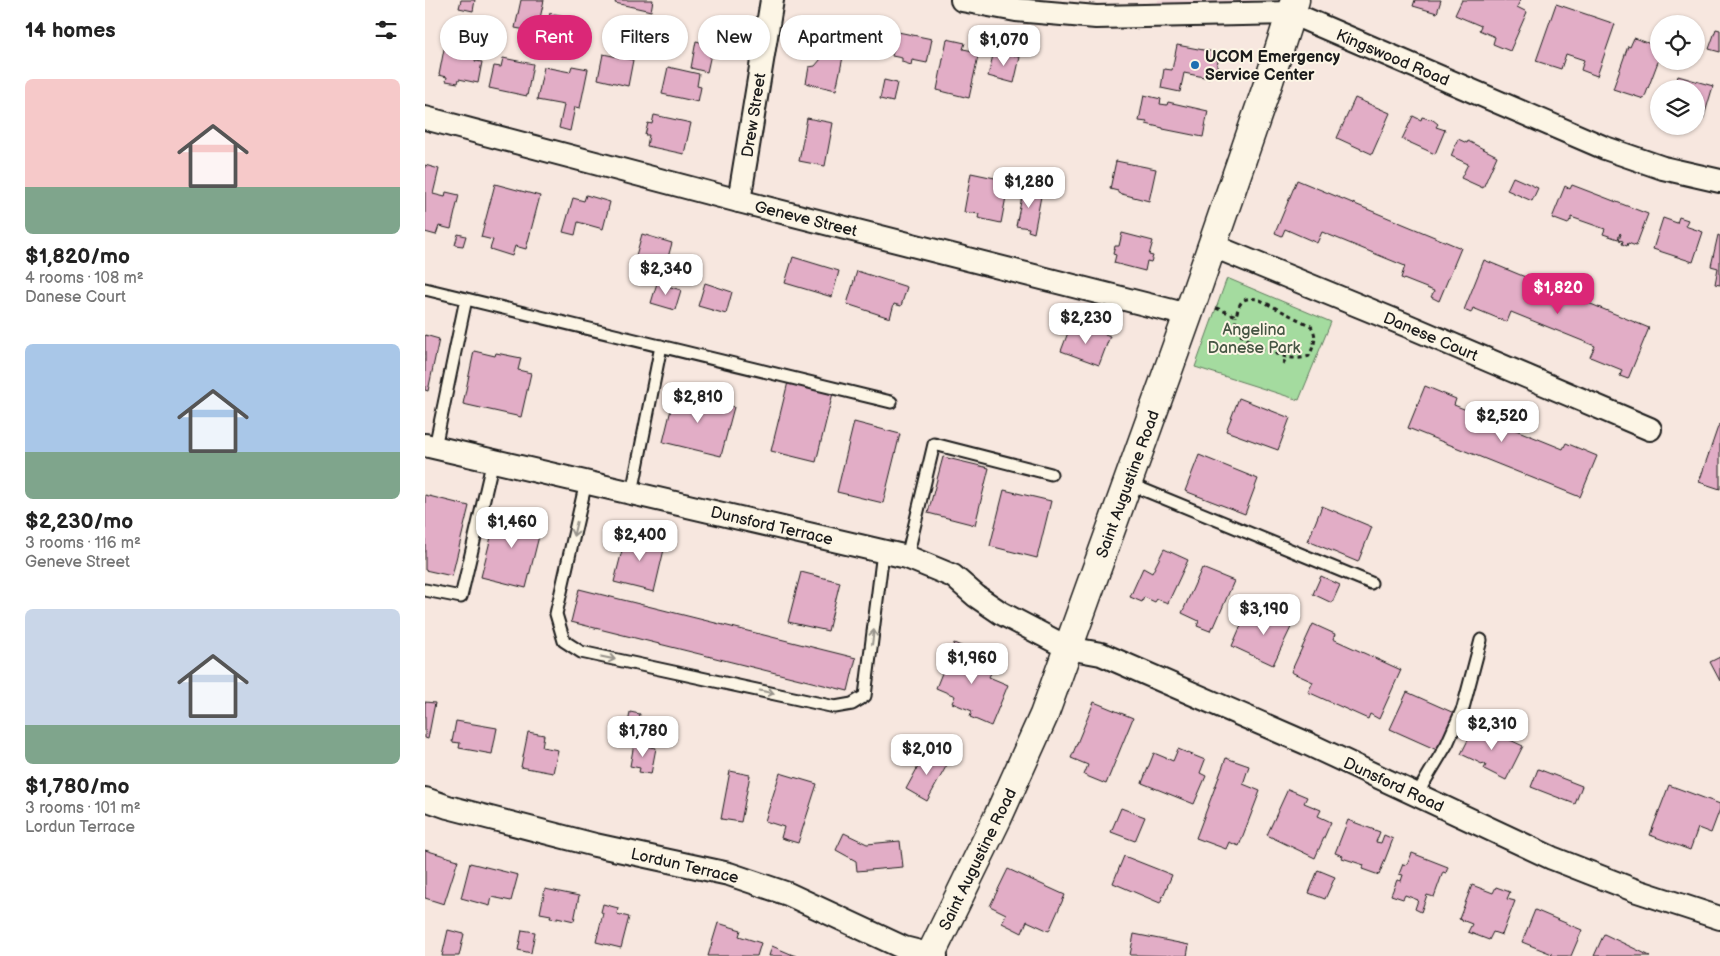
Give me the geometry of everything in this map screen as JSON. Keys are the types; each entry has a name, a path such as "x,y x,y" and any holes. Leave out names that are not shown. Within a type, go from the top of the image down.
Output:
{"main road":[{"name":"Saint Augustine Road","path":"932,956 1044,715 1127,483 1200,311 1211,245 1293,7"}],"street":[{"name":"Drew Street","path":"739,201 772,0"},
{"name":"Kingswood Road","path":"962,0 1016,10 1096,17 1293,7 1605,148 1663,168 1720,182"},
{"name":"Geneve Street","path":"425,118 739,201 1200,311"},
{"name":"Danese Court","path":"1211,245 1406,325 1650,429"},
{"name":"Dunsford Terrace","path":"430,446 907,557 953,576 1001,613 1068,648"},
{"name":"Dunsford Road","path":"1068,648 1101,654 1306,743 1553,858 1634,890 1720,918"},
{"name":"Lordun Terrace","path":"425,799 448,807 595,845 729,874 788,894 904,948 932,956"}],"lane":[{"path":"425,289 891,402"},
{"path":"430,446 466,299"},
{"path":"632,493 661,346"},
{"path":"907,557 935,444 1051,474"},
{"path":"425,590 461,597 493,460"},
{"path":"585,482 556,614 564,641 581,652 835,706 852,704 865,696 883,552"},
{"path":"1127,483 1371,582"},
{"path":"1417,794 1447,744 1463,708 1481,640"}],"path":[{"path":"1249,298 1258,300 1311,326 1315,332 1315,340 1309,356 1302,359 1285,358 1243,337 1235,330 1236,316 1239,305 1249,298"},
{"path":"1200,311 1236,316"},
{"path":"1283,364 1285,358"}],"shaded area":[{"path":"1158,0 1256,0 1245,4 1157,8"}],"green space":[{"name":"Angelina Danese Park","path":"1227,278 1331,322 1299,400 1195,367"}],"building":[{"path":"461,0 475,0 473,11 459,8"},
{"path":"521,0 544,0 541,15 518,15"},
{"path":"616,0 653,0 651,11 615,3"},
{"path":"1415,0 1441,0 1437,13 1413,6"},
{"path":"1462,0 1520,1 1517,7 1527,12 1510,51 1493,44 1495,37 1479,30 1481,26 1455,15"},
{"path":"1556,4 1615,24 1597,76 1581,70 1584,60 1566,54 1561,69 1536,61"},
{"path":"1716,29 1720,30 1720,52 1709,49"},
{"path":"901,33 932,39 927,63 912,60 911,65 902,62"},
{"path":"1634,38 1650,44 1650,70 1655,70 1644,99 1613,89 1628,46 1630,47"},
{"path":"947,39 965,43 963,49 979,52 969,98 937,90"},
{"path":"696,41 698,41 698,60 710,60 707,72 691,68"},
{"name":"UCOM Emergency Service Center","path":"1177,45 1214,52 1213,59 1218,60 1216,72 1210,71 1209,78 1184,73 1180,92 1161,88 1164,69 1172,70"},
{"path":"994,51 1020,57 1014,83 988,76"},
{"path":"507,59 533,64 527,96 489,88 494,66 501,67 503,60"},
{"path":"602,59 633,60 628,86 598,79"},
{"path":"442,60 475,60 482,62 478,83 459,79 458,83 446,81 447,77 439,75"},
{"path":"820,60 842,60 836,90 806,83 809,67 815,66"},
{"path":"572,66 588,69 580,108 575,107 570,131 559,128 564,105 537,100 544,67 570,72"},
{"path":"668,67 699,74 697,86 701,87 698,102 662,94"},
{"path":"1678,76 1692,80 1677,80"},
{"path":"884,80 897,83 893,102 880,99"},
{"path":"1705,84 1713,86 1705,113"},
{"path":"1144,95 1161,99 1160,104 1167,105 1168,102 1208,111 1203,137 1163,129 1146,124 1147,122 1139,121"},
{"path":"1355,98 1390,113 1372,154 1337,138"},
{"path":"654,115 691,123 684,154 647,146 649,135 645,135 648,123 652,124"},
{"path":"1413,116 1421,120 1422,117 1433,120 1438,124 1436,127 1445,130 1435,154 1402,139"},
{"path":"807,118 833,123 825,166 799,161"},
{"path":"1458,139 1467,143 1468,141 1497,156 1483,188 1461,178 1468,164 1451,156"},
{"path":"1116,161 1156,169 1149,201 1110,189"},
{"path":"425,165 439,169 433,194 445,197 446,192 459,195 451,229 439,226 436,235 425,232"},
{"path":"971,173 1009,181 1001,223 978,218 979,214 964,212"},
{"path":"1513,177 1538,188 1532,201 1507,190"},
{"path":"1297,180 1461,248 1439,301 1431,297 1434,291 1401,278 1405,266 1322,232 1317,243 1285,229 1282,236 1275,233"},
{"path":"495,184 540,196 526,249 515,246 512,256 490,249 493,240 481,237"},
{"path":"1572,185 1648,214 1636,246 1628,243 1627,246 1622,244 1623,241 1619,240 1620,233 1618,239 1603,234 1605,229 1571,217 1571,221 1568,224 1552,218 1565,186 1570,189"},
{"path":"1024,187 1042,191 1034,233 1028,231 1029,228 1016,226"},
{"path":"586,195 610,202 603,229 578,222 575,235 563,232 573,198 584,201"},
{"path":"1679,217 1688,220 1685,226 1703,232 1693,262 1653,249 1663,218 1677,223"},
{"path":"1122,233 1153,241 1149,255 1153,256 1151,262 1147,261 1145,271 1114,263 1116,255 1113,254 1115,246 1119,246"},
{"path":"458,234 466,236 463,246 455,245"},
{"path":"642,234 672,243 662,279 632,270"},
{"path":"1718,235 1720,236 1720,285 1715,284 1718,268 1711,266"},
{"path":"793,257 839,271 832,297 785,283"},
{"path":"1484,260 1649,328 1628,379 1620,376 1622,370 1590,357 1595,346 1511,312 1507,322 1473,308 1471,313 1464,310"},
{"path":"857,271 907,287 901,306 894,304 890,318 847,304"},
{"path":"657,283 681,290 675,310 651,303"},
{"path":"705,283 732,292 726,314 698,306"},
{"path":"1087,327 1110,336 1099,365 1061,351 1069,330 1081,334 1082,332 1084,333"},
{"path":"425,335 439,339 428,391 425,390"},
{"path":"474,351 495,356 496,353 521,358 518,370 531,373 521,417 463,404"},
{"path":"788,382 833,393 816,462 771,451"},
{"path":"1425,386 1456,399 1454,405 1563,449 1566,443 1597,456 1580,497 1408,428"},
{"path":"675,393 734,407 721,456 663,442"},
{"path":"1239,398 1290,418 1278,450 1226,431"},
{"path":"854,422 900,434 883,503 837,492"},
{"path":"1720,425 1720,489 1699,482"},
{"path":"1199,455 1258,479 1245,514 1185,491"},
{"path":"943,457 989,468 975,525 928,513"},
{"path":"1004,490 1051,501 1037,558 990,546"},
{"path":"425,495 469,506 452,576 425,570"},
{"path":"1322,506 1372,527 1358,562 1308,541"},
{"path":"498,509 543,520 526,588 481,577"},
{"path":"627,531 666,541 654,592 614,582"},
{"path":"1164,549 1188,560 1168,603 1157,599 1155,602 1144,597 1142,602 1130,597 1143,568 1152,573"},
{"path":"1202,568 1234,581 1214,627 1212,626 1210,631 1197,626 1199,621 1182,613"},
{"path":"801,572 840,582 828,631 788,622"},
{"path":"1321,576 1340,585 1332,603 1313,594"},
{"path":"579,589 856,658 848,691 571,622"},
{"path":"1270,607 1295,619 1273,665 1232,646 1245,616 1262,624"},
{"path":"1313,624 1335,634 1333,639 1401,670 1379,719 1370,714 1368,719 1308,692 1313,682 1291,672"},
{"path":"954,643 977,653 973,663 992,671 989,677 1008,685 991,726 970,717 972,711 952,703 955,696 936,688"},
{"path":"1720,657 1720,681 1710,662"},
{"path":"1407,692 1454,713 1437,750 1390,729"},
{"path":"425,702 435,703 428,739 425,738"},
{"path":"1094,702 1133,718 1106,784 1084,775 1088,765 1071,758"},
{"path":"630,712 640,714 637,732 627,730"},
{"path":"456,721 497,728 492,754 459,748 460,743 452,742"},
{"path":"1476,724 1523,746 1506,780 1484,769 1486,765 1483,763 1461,754"},
{"path":"528,732 544,735 542,747 558,750 553,773 521,767"},
{"path":"634,744 656,748 651,774 639,772 640,768 630,766"},
{"path":"1178,749 1205,760 1200,773 1206,776 1194,804 1142,783 1154,753 1173,761"},
{"path":"926,752 948,763 927,801 906,789"},
{"path":"1226,758 1249,766 1243,784 1260,791 1239,846 1229,842 1226,849 1196,838"},
{"path":"1538,769 1582,786 1575,804 1531,787"},
{"path":"730,771 750,775 741,822 721,819"},
{"path":"780,773 817,784 798,843 781,838 784,827 765,821"},
{"path":"1669,785 1720,804 1711,833 1698,828 1690,850 1650,835"},
{"path":"1288,789 1307,797 1304,803 1321,810 1318,816 1331,822 1315,858 1267,835"},
{"path":"1121,808 1145,817 1135,841 1111,832"},
{"path":"1348,820 1380,832 1376,842 1381,843 1384,835 1393,839 1379,875 1362,869 1364,865 1342,858 1343,856 1335,853"},
{"path":"844,833 867,844 900,841 903,867 857,871 856,861 836,850"},
{"path":"425,850 458,860 444,904 425,898"},
{"path":"1412,853 1448,867 1446,873 1443,872 1434,897 1427,895 1421,912 1415,909 1418,900 1405,895 1403,899 1391,895 1397,880 1401,881 1403,875 1399,874 1403,864 1407,865"},
{"path":"1124,856 1172,875 1160,903 1113,883"},
{"path":"470,863 518,875 511,901 492,897 490,906 461,898"},
{"path":"1008,869 1065,895 1049,931 1027,921 1022,933 1002,923 1006,914 990,906"},
{"path":"1318,870 1335,877 1325,899 1309,893"},
{"path":"1472,885 1493,893 1496,887 1510,892 1507,899 1515,901 1502,935 1493,932 1489,940 1468,932 1472,924 1459,919"},
{"path":"545,889 579,896 574,921 557,917 557,919 550,918 551,915 540,913"},
{"path":"603,904 618,908 617,914 629,917 621,948 596,942 603,913 601,912"},
{"path":"1535,910 1582,930 1571,956 1551,956 1552,954 1522,942"},
{"path":"718,923 741,930 739,936 761,943 757,956 708,956"},
{"path":"448,930 464,934 459,956 442,956"},
{"path":"522,930 535,932 531,953 518,950"},
{"path":"1134,934 1189,945 1187,956 1130,955"},
{"path":"1604,934 1650,956 1594,956"},
{"path":"772,946 793,955 797,956 769,956"}],"place":[{"name":"UCOM Emergency Service Center","path":"1195,65"}]}
